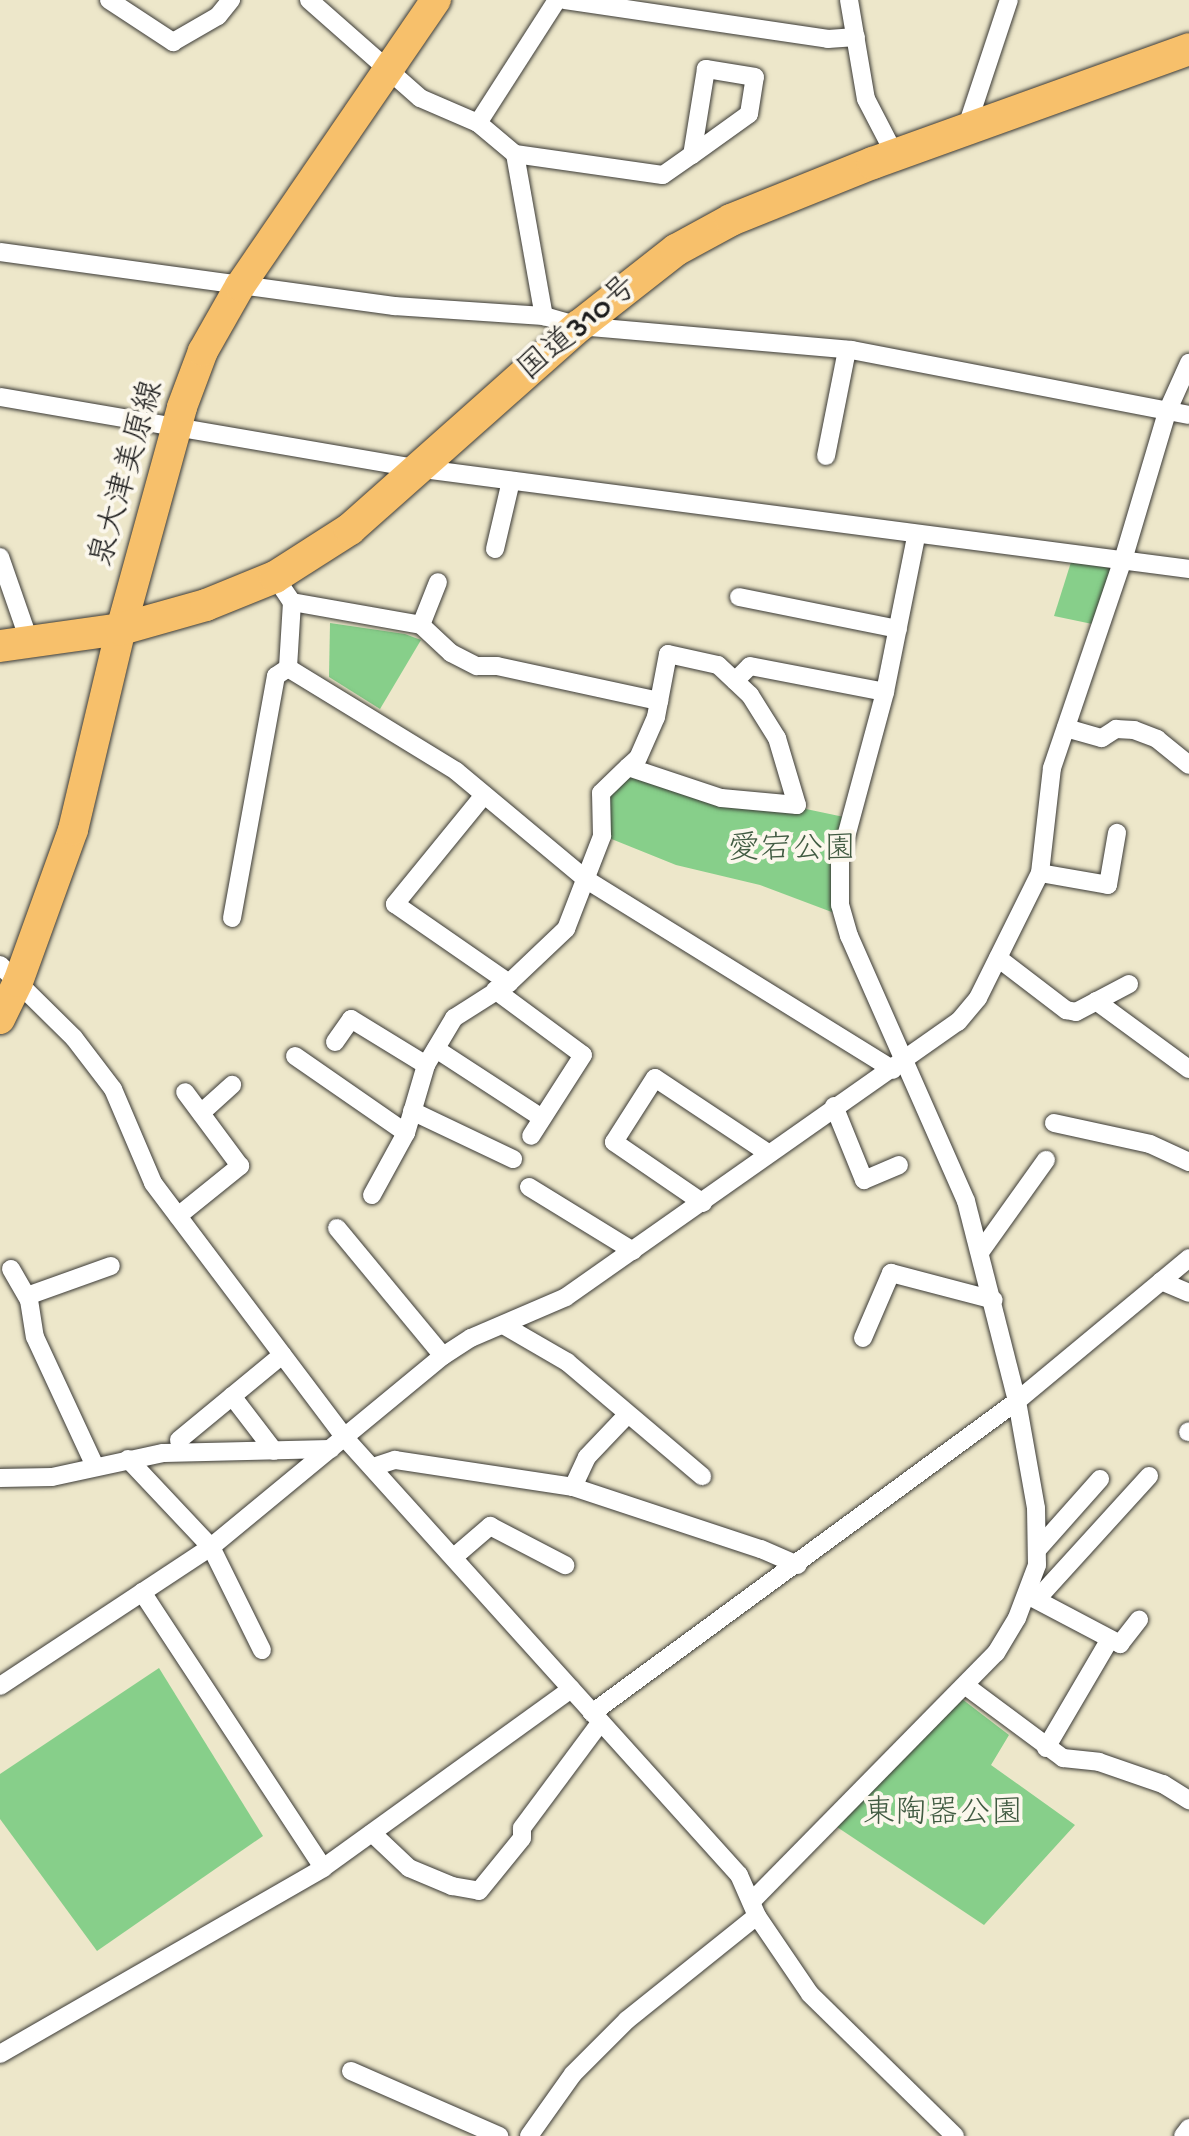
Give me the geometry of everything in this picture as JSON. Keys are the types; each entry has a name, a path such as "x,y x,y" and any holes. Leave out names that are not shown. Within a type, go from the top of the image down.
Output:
{"highway":[{"name":"国道310号","path":"15,645 121,629 283,589 414,468 579,326 690,242 730,220 895,154 1189,48"}],"main road":[{"name":"泉大津美原線","path":"0,1019 9,974 74,830 121,629 177,426 203,352 240,286 436,0"}],"street":[{"path":"109,0 173,42 218,16 231,0"},
{"path":"309,0 420,98 478,123 515,154 663,175 692,155 749,114 756,77 706,69 692,155"},
{"path":"478,123 556,0"},
{"path":"565,0 828,40 856,37"},
{"path":"849,0 866,99 895,154"},
{"path":"966,129 1009,0"},
{"path":"515,154 544,316"},
{"path":"0,252 394,306 544,316 579,326 847,350 1189,416"},
{"path":"826,456 847,350"},
{"path":"0,1686 211,1547 443,1356 471,1338 566,1298 958,1022 978,998 1040,873 1052,768 1123,560 1167,412 1189,364"},
{"path":"0,397 414,468 1189,570"},
{"path":"495,549 511,481"},
{"path":"916,537 885,692 840,860 840,905 900,1066 966,1201 994,1300 1036,1508 1037,1565 1032,1597"},
{"path":"0,557 15,645"},
{"path":"421,625 438,582"},
{"path":"288,668 283,589 421,625 451,653 477,666 497,666 659,701"},
{"path":"739,597 898,629"},
{"path":"372,1196 406,1134 431,1057 454,1018 502,987 566,929 602,836 601,792 628,767 638,758 659,701 668,654 718,666 750,695 777,738 797,804 721,798 628,767"},
{"path":"734,680 750,666 885,692"},
{"path":"288,668 456,771 588,880 900,1066"},
{"path":"232,918 276,676 288,668"},
{"path":"1066,728 1102,738 1116,729 1134,730 1157,740 1189,765"},
{"path":"484,794 394,904 583,1055 530,1136"},
{"path":"1040,873 1108,885 1117,833"},
{"path":"998,958 1066,1010 1076,1012 1129,984"},
{"path":"9,974 74,1038 113,1089 154,1183 282,1355 338,1444 373,1467 739,1876 810,1994 954,2136"},
{"path":"1096,1001 1189,1069"},
{"path":"335,1042 351,1019 431,1057 542,1118"},
{"path":"295,1056 406,1134"},
{"path":"703,1203 614,1142 655,1078 768,1153"},
{"path":"200,1113 232,1085"},
{"path":"178,1216 240,1166 185,1092"},
{"path":"834,1106 864,1180 899,1165"},
{"path":"412,1112 513,1159"},
{"path":"1054,1123 1150,1144 1189,1162"},
{"path":"980,1251 1046,1160"},
{"path":"529,1187 632,1251"},
{"path":"337,1228 443,1356"},
{"path":"372,1833 409,1868 452,1886 480,1891 522,1838 522,1828 596,1718 1017,1401 1189,1258"},
{"path":"26,1296 111,1266"},
{"path":"11,1268 26,1296 35,1337 96,1466"},
{"path":"863,1338 891,1274 994,1300"},
{"path":"1161,1281 1189,1294"},
{"path":"505,1326 567,1362 702,1476"},
{"path":"178,1440 282,1355"},
{"path":"232,1396 274,1451"},
{"path":"573,1487 587,1457 628,1414"},
{"path":"0,1478 52,1477 164,1453 274,1451 338,1444"},
{"path":"128,1459 211,1547 262,1650"},
{"path":"373,1467 395,1460 573,1487 761,1548 798,1566"},
{"path":"529,2136 574,2074 627,2020 755,1908 966,1686 996,1653 1032,1597 1149,1476"},
{"path":"1037,1550 1100,1480"},
{"path":"454,1557 490,1526 565,1565"},
{"path":"142,1592 323,1868"},
{"path":"1032,1597 1120,1644 1139,1620"},
{"path":"1046,1748 1110,1639"},
{"path":"966,1686 1063,1758 1099,1762 1164,1784 1189,1800"},
{"path":"0,2054 51,2020 323,1868 571,1689"},
{"path":"351,2071 499,2136"},
{"path":"1183,2136 1189,2128"}],"green space":[{"path":"1072,559 1111,565 1114,571 1097,625 1054,616"},
{"path":"330,623 421,640 380,709 329,677"},
{"name":"愛宕公園","path":"631,772 844,817 837,914 760,885 676,865 609,838 609,797"},
{"path":"159,1668 263,1836 97,1951 0,1819 0,1774"},
{"name":"東陶器公園","path":"962,1699 1009,1735 991,1765 1075,1825 984,1925 834,1825"}]}
